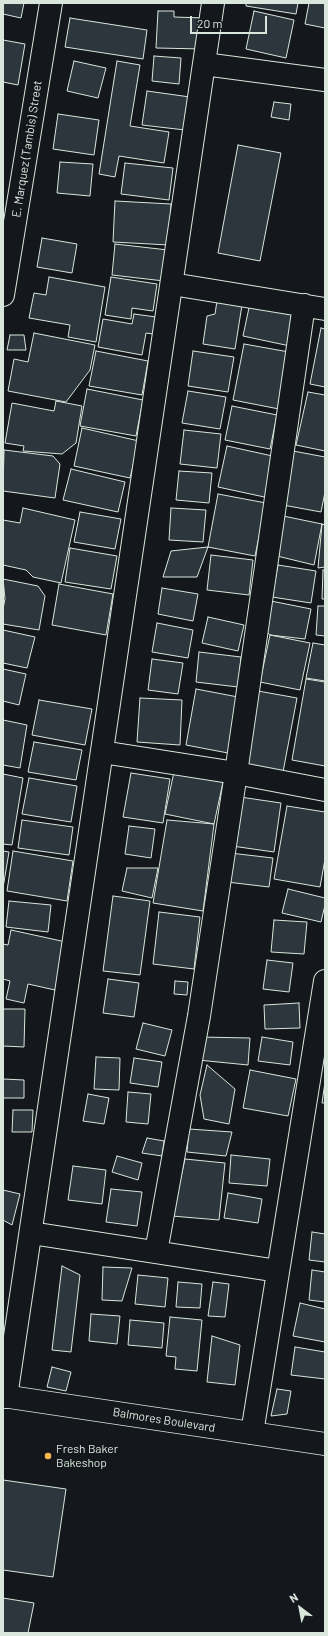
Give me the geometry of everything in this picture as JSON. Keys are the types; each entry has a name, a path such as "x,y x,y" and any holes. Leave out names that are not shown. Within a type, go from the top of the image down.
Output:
{"street":[{"name":"E. Marquez (Tambis) Street","path":"3,295 51,3"},
{"path":"5,1396 213,3"},
{"path":"204,64 325,80"},
{"path":"172,284 325,309"},
{"path":"156,1252 199,1016 304,305"},
{"path":"102,752 236,773 325,790"},
{"path":"252,1433 325,981"},
{"path":"30,1232 278,1271"},
{"name":"Balmores Boulevard","path":"5,1396 325,1444"}],"building":[{"path":"3,3 24,3 21,18 3,14"},
{"path":"246,3 298,3 296,14 246,6"},
{"path":"309,3 325,3 325,28 305,24"},
{"path":"158,11 174,11 174,17 205,18 203,49 156,48"},
{"path":"254,11 294,20 286,58 246,49"},
{"path":"70,18 147,30 143,59 65,47"},
{"path":"3,40 25,44 18,85 3,82"},
{"path":"154,56 181,58 179,84 152,81"},
{"path":"74,61 106,68 98,98 67,91"},
{"path":"117,61 140,65 130,126 169,132 164,163 119,156 115,177 99,174"},
{"path":"147,91 190,97 185,130 142,125"},
{"path":"274,102 291,104 289,120 271,117"},
{"path":"58,114 99,120 94,155 53,149"},
{"path":"238,145 281,153 260,261 218,253"},
{"path":"60,162 93,164 90,196 57,193"},
{"path":"125,163 173,168 169,200 121,194"},
{"path":"115,201 171,204 169,245 113,242"},
{"path":"42,238 77,244 72,273 37,267"},
{"path":"115,244 168,250 164,281 112,275"},
{"path":"49,277 105,287 96,342 68,337 70,325 29,318 34,293 46,295"},
{"path":"111,277 157,284 153,311 132,308 131,319 105,315"},
{"path":"217,301 242,305 235,349 203,344 207,316 215,314"},
{"path":"250,303 297,313 290,346 243,336"},
{"path":"134,314 156,317 153,334 146,333 142,355 98,347 103,319 132,324"},
{"path":"321,328 325,329 325,387 310,384"},
{"path":"34,333 95,345 90,370 66,402 8,391 14,359 28,362"},
{"path":"10,335 24,335 26,350 7,350"},
{"path":"244,344 289,352 279,409 233,400"},
{"path":"96,351 148,361 142,395 89,386"},
{"path":"193,351 234,357 228,392 188,386"},
{"path":"87,389 143,400 136,436 80,426"},
{"path":"188,391 226,397 220,429 182,423"},
{"path":"308,392 325,395 325,451 296,445"},
{"path":"56,401 82,406 76,443 62,454 23,451 24,446 5,443 12,403 54,411"},
{"path":"232,406 277,415 270,449 225,440"},
{"path":"82,428 139,441 130,478 74,466"},
{"path":"184,430 221,434 217,468 180,464"},
{"path":"227,446 277,457 269,498 218,487"},
{"path":"4,450 53,456 60,464 55,498 3,491"},
{"path":"293,451 325,457 325,492 321,512 283,505"},
{"path":"71,469 125,482 118,512 63,500"},
{"path":"179,471 212,473 209,503 176,500"},
{"path":"218,494 266,503 255,556 208,547"},
{"path":"23,508 75,520 61,583 33,577 26,570 3,565 3,520 20,523"},
{"path":"171,508 206,510 203,542 169,540"},
{"path":"80,512 121,519 115,549 74,542"},
{"path":"283,516 322,524 314,565 273,555"},
{"path":"322,524 325,525 325,567 318,568"},
{"path":"208,547 197,577 163,577 171,551"},
{"path":"70,548 117,556 111,589 65,582"},
{"path":"211,555 253,560 249,595 207,590"},
{"path":"278,565 316,571 311,603 272,597"},
{"path":"323,570 325,570 325,599 322,599"},
{"path":"3,579 38,586 45,596 39,630 3,624 5,599"},
{"path":"59,584 113,594 106,635 52,625"},
{"path":"162,588 198,594 193,621 158,614"},
{"path":"271,601 311,609 305,639 270,635 265,630"},
{"path":"318,606 325,606 325,636 316,635"},
{"path":"208,617 244,625 238,651 202,643"},
{"path":"157,623 193,630 188,658 152,652"},
{"path":"3,630 35,637 27,668 3,663"},
{"path":"270,635 310,643 300,690 260,682"},
{"path":"313,643 325,645 325,681 306,678"},
{"path":"199,652 241,657 238,687 196,682"},
{"path":"152,659 183,663 178,694 148,690"},
{"path":"3,669 26,674 19,705 3,701"},
{"path":"306,679 325,682 325,766 292,760"},
{"path":"196,689 238,697 228,753 186,745"},
{"path":"258,691 297,698 283,772 245,765"},
{"path":"140,698 182,700 180,745 137,742"},
{"path":"39,700 92,709 85,745 32,735"},
{"path":"3,720 27,725 20,768 3,765"},
{"path":"34,742 82,750 76,780 28,772"},
{"path":"174,772 223,782 214,824 165,814"},
{"path":"131,773 170,779 163,823 123,817"},
{"path":"3,774 23,778 12,845 3,844"},
{"path":"29,778 77,786 71,822 22,814"},
{"path":"240,797 281,803 274,852 232,846"},
{"path":"287,806 325,812 325,859 320,887 274,879"},
{"path":"22,820 73,827 69,855 18,848"},
{"path":"167,820 214,824 203,911 153,903"},
{"path":"129,826 155,829 151,858 125,854"},
{"path":"3,851 9,852 3,888"},
{"path":"13,851 73,861 67,901 7,891"},
{"path":"230,853 273,858 269,887 227,882"},
{"path":"127,868 158,868 152,898 122,891"},
{"path":"288,889 325,898 321,922 282,913"},
{"path":"113,896 150,901 140,975 103,971"},
{"path":"9,901 51,905 48,932 6,927"},
{"path":"159,912 200,917 194,969 153,964"},
{"path":"274,920 307,922 304,954 271,952"},
{"path":"11,930 66,942 55,990 28,984 24,1003 6,999 10,981 3,979 3,944 8,945"},
{"path":"267,960 293,963 289,992 263,989"},
{"path":"108,979 139,983 134,1017 103,1013"},
{"path":"175,981 188,982 187,995 174,994"},
{"path":"299,1003 300,1028 265,1029 264,1005"},
{"path":"3,1009 25,1009 24,1047 3,1046"},
{"path":"143,1023 172,1030 165,1056 136,1049"},
{"path":"198,1037 250,1038 248,1065 198,1060"},
{"path":"262,1037 293,1042 290,1065 258,1061"},
{"path":"96,1057 120,1058 119,1090 94,1089"},
{"path":"134,1058 162,1062 158,1087 130,1083"},
{"path":"207,1065 235,1089 229,1124 204,1119 200,1095"},
{"path":"250,1070 296,1079 288,1116 243,1108"},
{"path":"3,1079 24,1080 24,1098 3,1098"},
{"path":"325,1082 325,1103 322,1103"},
{"path":"128,1092 151,1094 148,1124 126,1122"},
{"path":"88,1094 109,1098 104,1124 83,1121"},
{"path":"13,1110 33,1110 32,1132 12,1132"},
{"path":"189,1129 232,1132 226,1156 187,1152"},
{"path":"147,1138 164,1141 162,1156 142,1153"},
{"path":"231,1155 270,1159 267,1186 229,1183"},
{"path":"117,1156 142,1163 138,1180 112,1172"},
{"path":"185,1159 225,1163 219,1220 172,1216"},
{"path":"73,1166 106,1170 102,1204 68,1200"},
{"path":"111,1189 142,1192 137,1226 106,1222"},
{"path":"3,1190 20,1194 12,1225 3,1220"},
{"path":"228,1193 262,1199 258,1223 224,1218"},
{"path":"312,1232 325,1234 325,1262 309,1260"},
{"path":"62,1266 80,1275 71,1352 52,1350"},
{"path":"103,1267 132,1268 122,1301 102,1300"},
{"path":"312,1270 325,1272 325,1302 309,1300"},
{"path":"138,1275 168,1278 165,1307 135,1304"},
{"path":"178,1282 202,1284 200,1308 176,1307"},
{"path":"213,1282 229,1284 225,1317 208,1316"},
{"path":"300,1303 325,1309 325,1342 293,1336"},
{"path":"91,1314 120,1316 117,1344 89,1341"},
{"path":"170,1317 202,1320 197,1371 175,1369 176,1357 166,1356"},
{"path":"130,1320 164,1323 162,1348 128,1345"},
{"path":"212,1336 240,1345 235,1385 207,1382"},
{"path":"295,1347 325,1352 325,1379 291,1375"},
{"path":"52,1367 71,1372 66,1391 47,1387"},
{"path":"277,1389 291,1391 287,1414 271,1416"},
{"path":"3,1480 66,1489 53,1577 3,1570"},
{"path":"3,1598 34,1603 28,1633 3,1633"}],"place":[{"name":"Fresh Baker Bakeshop","path":"48,1456"}]}
